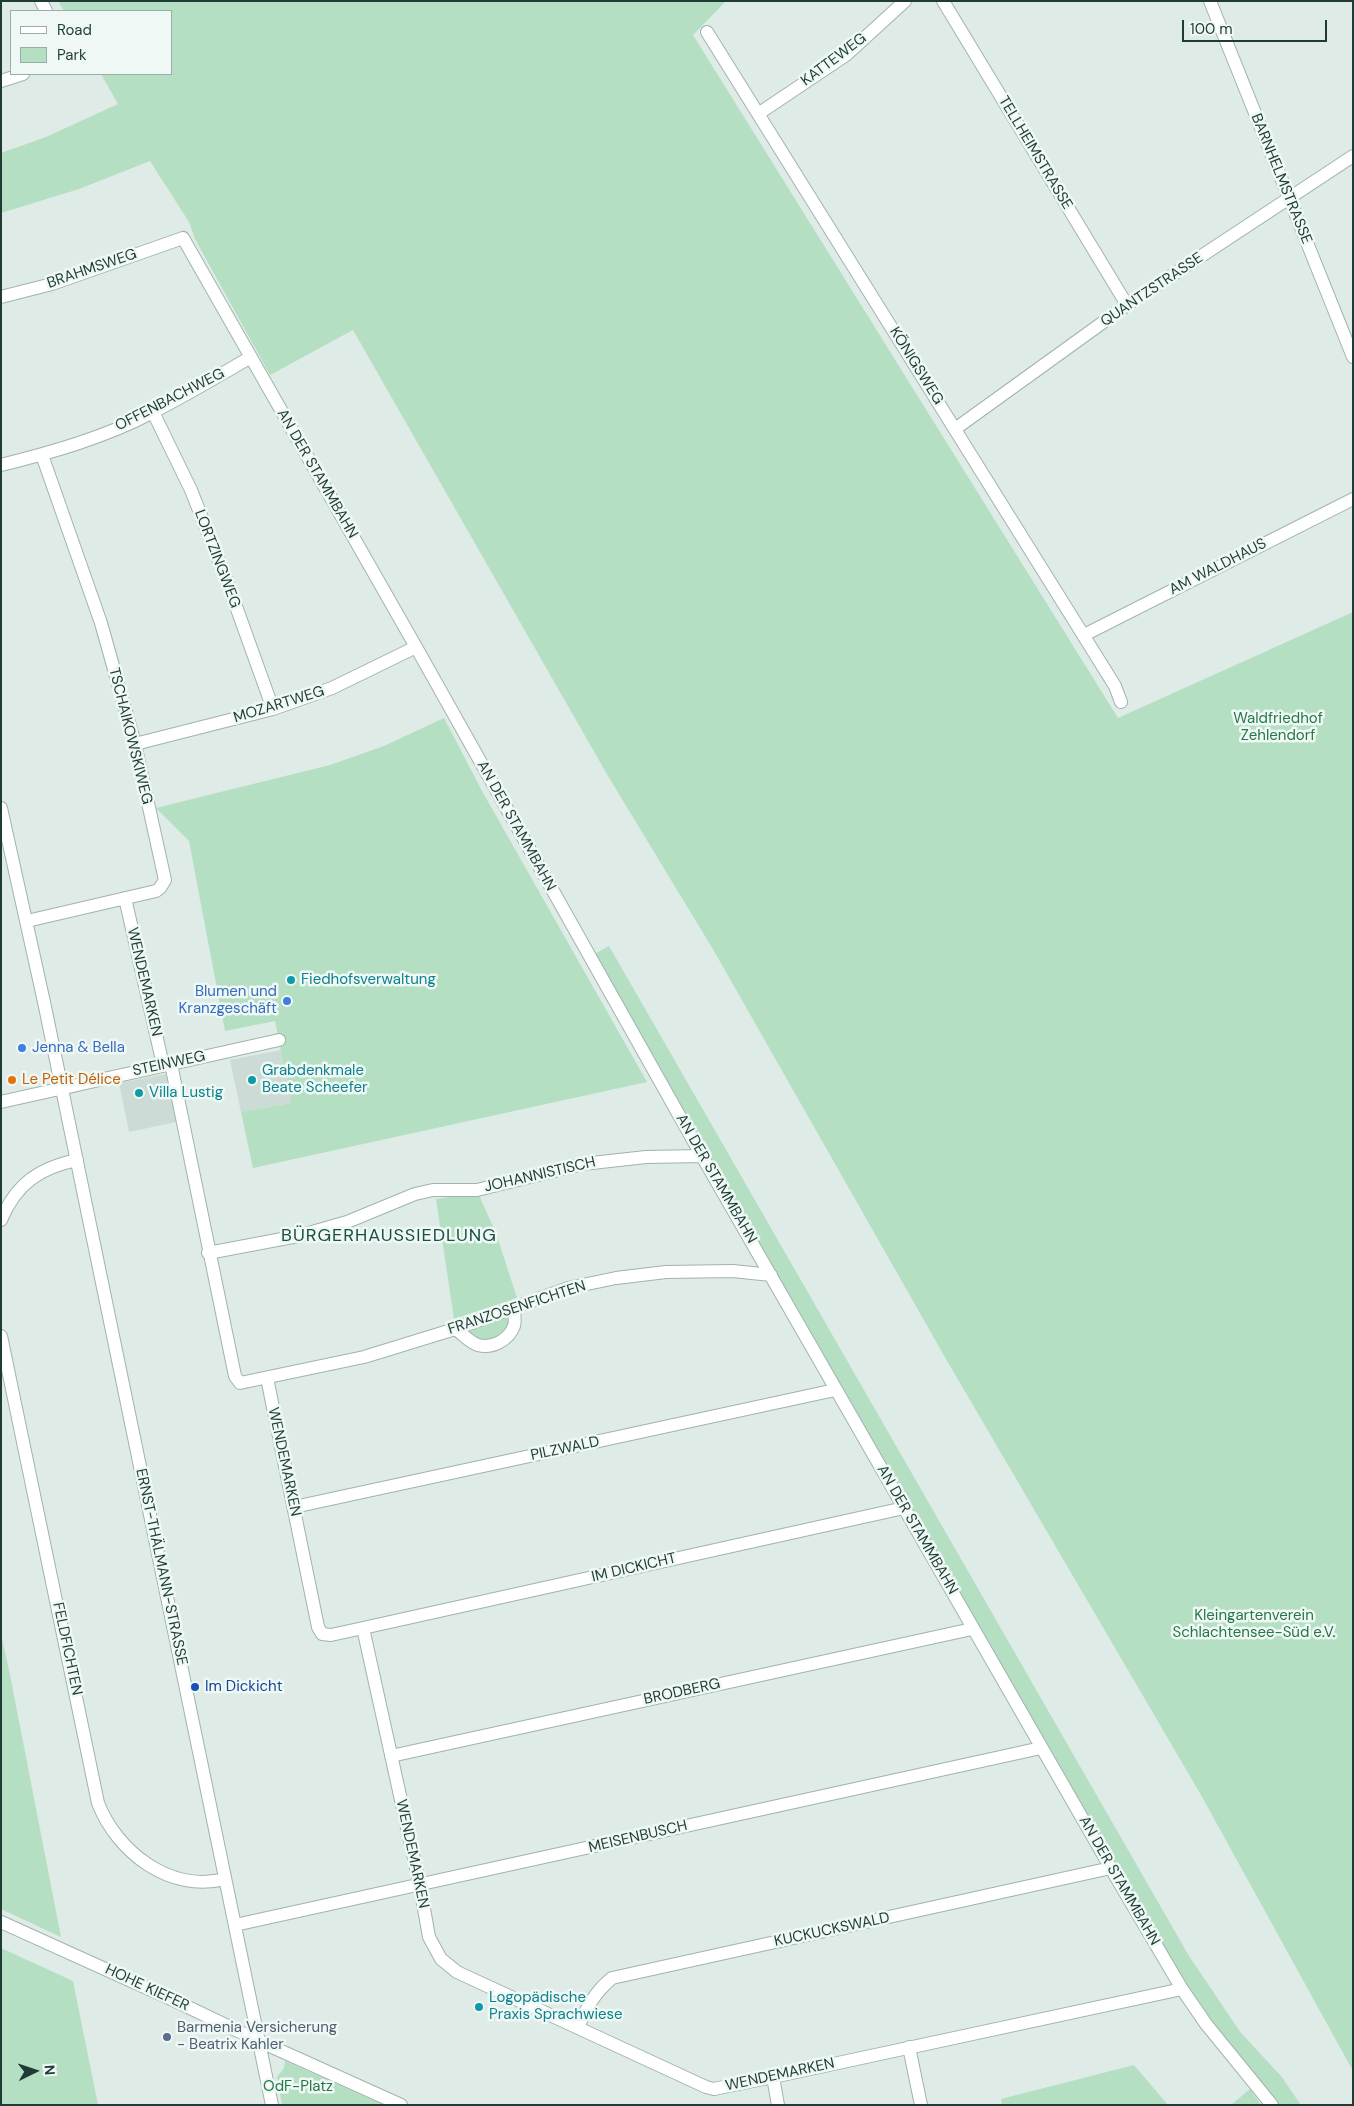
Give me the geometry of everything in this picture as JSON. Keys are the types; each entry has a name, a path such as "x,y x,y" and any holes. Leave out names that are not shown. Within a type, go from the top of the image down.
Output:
{"street":[{"name":"KATTEWEG","path":"758,114 846,55 905,1"},
{"name":"TELLHEIMSTRASSE","path":"943,1 1127,305"},
{"name":"BARNHELMSTRASSE","path":"1210,1 1288,199 1353,356"},
{"name":"KÖNIGSWEG","path":"707,32 1084,635 1115,686 1121,702"},
{"path":"1,81 20,75"},
{"name":"QUANTZSTRASSE","path":"955,429 1127,305 1353,156"},
{"name":"BRAHMSWEG","path":"1,297 52,284 183,238"},
{"name":"AN DER STAMMBAHN","path":"183,238 416,646 835,1390 1111,1868 1182,1989 1217,2039 1272,2105"},
{"name":"OFFENBACHWEG","path":"1,466 96,437 153,412 251,358"},
{"name":"LORTZINGWEG","path":"153,412 201,516 228,584 273,709"},
{"name":"TSCHAIKOWSKIWEG","path":"27,920 156,891 164,880 135,744 101,623 42,455"},
{"name":"AM WALDHAUS","path":"1084,635 1353,499"},
{"name":"MOZARTWEG","path":"135,744 273,709 332,688 416,646"},
{"name":"ERNST-THÄLMANN-STRASSE","path":"1,808 27,920 272,2105"},
{"name":"WENDEMARKEN","path":"126,898 167,1065 237,1381 240,1384 247,1384 267,1378 318,1627 322,1634 331,1635 363,1628 420,1886 429,1937 441,1959 457,1972 714,2089 1182,1989"},
{"name":"STEINWEG","path":"1,1102 279,1040"},
{"name":"JOHANNISTISCH","path":"208,1253 298,1236 347,1222 415,1194 434,1190 476,1190 583,1164 646,1157 702,1156"},
{"path":"1,1220 14,1196 33,1177 52,1166 77,1160"},
{"name":"FRANZOSENFICHTEN","path":"267,1378 364,1357 456,1329 513,1306 568,1288 616,1278 666,1272 733,1271 771,1275"},
{"path":"456,1329 479,1346 499,1343 507,1337 513,1328 515,1319 513,1306"},
{"name":"FELDFICHTEN","path":"1,1336 101,1811 112,1832 120,1842 129,1851 158,1871 180,1879 201,1882 226,1879"},
{"name":"PILZWALD","path":"294,1507 835,1390"},
{"name":"IM DICKICHT","path":"363,1628 904,1508"},
{"name":"BRODBERG","path":"391,1756 972,1629"},
{"name":"MEISENBUSCH","path":"235,1925 420,1886 1042,1748"},
{"name":"KUCKUCKSWALD","path":"578,2027 599,1989 612,1978 1111,1868"},
{"name":"HOHE KIEFER","path":"1,1922 169,1998 259,2042 401,2105"},
{"path":"909,2047 921,2105"},
{"path":"772,2077 778,2105"}],"shaded area":[{"path":"281,1050 291,1103 241,1112 230,1060"},
{"path":"166,1074 176,1122 129,1132 119,1083"}],"green space":[{"path":"58,1 726,1 693,35 1118,718 1353,612 1353,2071 1201,1795 946,1359 714,951 608,776 353,330 270,375 195,239 189,222 150,161 79,189 1,213 1,153 46,137 118,104 102,75 172,75 172,10 63,10"},
{"path":"444,718 482,791 647,1082 253,1168 241,1112 291,1103 275,1021 225,1031 189,841 156,808 330,765 384,746"},
{"path":"609,946 1189,1956 1241,2033 1281,2076 1301,2105 1272,2105 1217,2039 589,957"},
{"path":"478,1193 496,1233 517,1298 454,1319 436,1199"},
{"path":"511,1314 512,1325 497,1339 478,1341 466,1331"},
{"path":"1,1634 10,1675 61,1937 1,1909"},
{"path":"1,1948 73,1981 98,2105 1,2105"},
{"name":"OdF-Platz","path":"285,2061 384,2105 282,2105 277,2077 284,2068"},
{"path":"1134,2065 1168,2105 1002,2105 1001,2099"},
{"path":"1250,2089 1261,2105 1231,2105"}],"place":[{"name":"Fiedhofsverwaltung","path":"291,980"},
{"name":"Blumen und Kranzgeschäft","path":"287,1001"},
{"name":"Jenna & Bella","path":"22,1048"},
{"name":"Le Petit Délice","path":"12,1080"},
{"name":"Grabdenkmale Beate Scheefer","path":"252,1080"},
{"name":"Villa Lustig","path":"139,1093"},
{"name":"Im Dickicht","path":"195,1687"},
{"name":"Logopädische Praxis Sprachwiese","path":"479,2007"},
{"name":"Barmenia Versicherung - Beatrix Kahler","path":"167,2037"}],"district":[{"name":"BÜRGERHAUSSIEDLUNG","path":"389,1236"}],"park label":[{"name":"Waldfriedhof Zehlendorf","path":"1278,728"},
{"name":"Kleingartenverein Schlachtensee-Süd e.V.","path":"1254,1624"}]}
